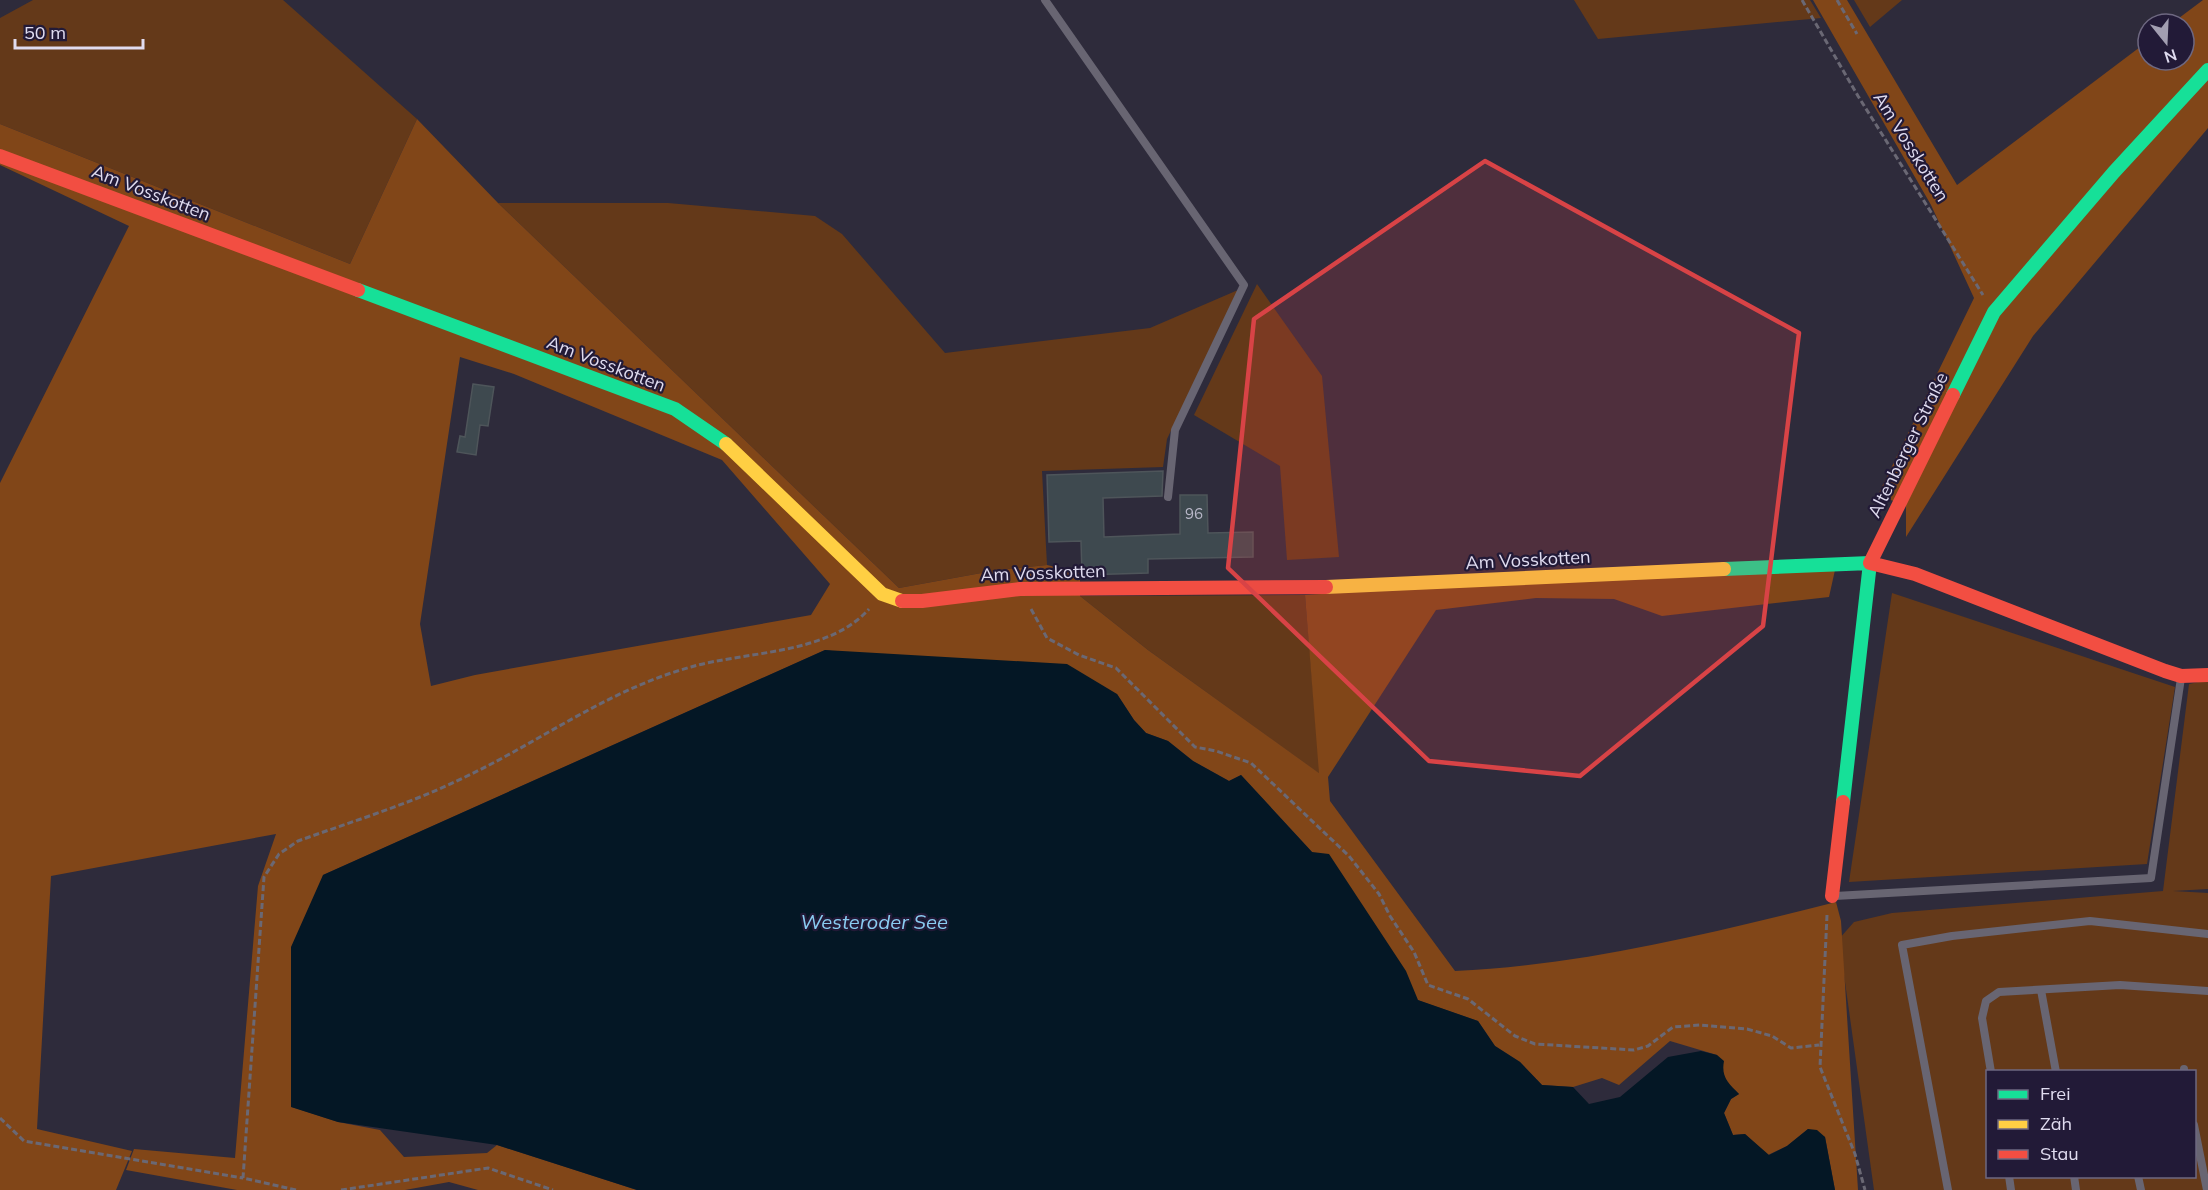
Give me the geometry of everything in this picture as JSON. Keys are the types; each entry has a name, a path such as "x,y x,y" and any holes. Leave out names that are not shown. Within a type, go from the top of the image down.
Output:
{"street":[{"name":"Altenberger Straße","path":"1870,563 1994,312 2114,172 2208,70"},
{"name":"Am Vosskotten","path":"0,156 675,409 721,439 882,594 903,601 922,601 1020,589 1301,588 1870,563"},
{"path":"1832,896 1870,563 1915,574 2181,676 2208,675"}],"lane":[{"path":"1045,0 1244,285 1175,430 1168,497"},
{"path":"1832,896 2151,878 2181,676"},
{"path":"1948,1190 1902,945 1953,936 2090,921 2208,934"},
{"path":"1991,1070 1982,1018 1986,1001 2000,992 2120,985 2208,991"},
{"path":"2041,990 2056,1070"},
{"path":"2196,1135 2207,1190"}],"path":[{"name":"Am Vosskotten","path":"1802,0 1858,96 1994,312"},
{"path":"1837,0 1857,34"},
{"path":"1020,589 1047,638 1079,655 1116,668 1195,747 1216,751 1251,763 1355,864 1379,894 1414,952 1428,984 1468,999 1515,1036 1535,1044 1634,1050 1648,1046 1673,1027 1700,1025 1747,1029 1772,1036 1791,1048 1819,1045"},
{"path":"243,1178 264,877 279,854 298,841 464,778 566,720 628,690 690,667 781,651 840,632 860,619 882,594"},
{"path":"1832,896 1828,914 1819,1045 1820,1067 1855,1154 1865,1190"},
{"path":"0,1118 24,1141 243,1178 296,1190"},
{"path":"341,1190 488,1168 554,1190"}],"highlighted area":[{"path":"1485,161 1799,333 1763,626 1580,776 1429,761 1228,568 1254,319"}],"shaded area":[{"path":"33,0 283,0 417,119 350,264 0,124 0,18"},
{"path":"1574,0 1810,0 1821,18 1598,39"},
{"path":"1813,0 1847,0 1957,185 2136,50 2136,72 2196,72 2196,12 2187,12 2203,0 2208,0 2208,128 2033,336 1906,537 1906,506 1878,495 1974,298 1931,205"},
{"path":"1854,0 1902,0 1870,27"},
{"path":"417,119 498,203 899,588 998,570 1047,565 1080,573 1080,596 1148,650 1319,773 1305,595 1837,561 1829,597 1662,616 1614,599 1536,598 1436,610 1328,777 1330,801 1455,971 1502,968 1598,955 1695,936 1836,902 1841,921 1858,1190 1835,1190 1825,1137 1808,1129 1787,1146 1768,1155 1745,1134 1733,1135 1724,1113 1731,1099 1739,1094 1727,1083 1717,1055 1670,1041 1619,1085 1602,1078 1573,1087 1542,1085 1520,1062 1495,1046 1478,1021 1417,1000 1312,852 1241,775 1229,781 1193,761 1168,741 1146,733 1134,720 1117,694 825,650 323,875 292,1107 338,1122 380,1130 404,1157 487,1153 497,1145 637,1190 478,1190 449,1182 405,1190 237,1190 126,1170 134,1149 235,1158 258,886 276,834 51,876 37,1129 132,1151 116,1190 0,1190 0,483 129,226 0,165 0,124 350,264","holes":["460,357 514,374 722,460 830,584 811,615 475,675 431,686 420,624"]},
{"path":"498,203 668,203 815,216 842,234 945,353 1150,328 1238,290 1167,439 1163,467 1042,471 1047,565 998,570 899,588"},
{"path":"1257,284 1322,376 1339,557 1287,560 1280,466 1194,415"},
{"path":"1892,593 2175,687 2147,864 1849,882"},
{"path":"1305,595 1320,774 1148,650 1080,596"},
{"path":"2208,680 2208,889 2173,891 2208,893 2208,1190 1874,1190 1839,939 1854,922 1892,913 2163,891 2189,684"}],"water":[{"name":"Westeroder See","path":"825,650 1067,664 1117,694 1134,720 1146,733 1168,741 1193,761 1229,781 1241,775 1312,852 1329,854 1406,971 1418,1000 1478,1021 1495,1046 1520,1062 1542,1085 1573,1087 1589,1104 1620,1097 1668,1057 1701,1051 1717,1055 1724,1061 1726,1079 1739,1094 1731,1099 1724,1113 1733,1135 1745,1134 1769,1155 1787,1146 1808,1129 1817,1130 1825,1137 1835,1190 637,1190 497,1145 338,1122 291,1107 291,947 323,875"}],"building":[{"path":"473,384 494,387 488,426 480,425 476,455 457,452 460,436 465,437"},
{"path":"1163,471 1162,496 1103,498 1104,537 1180,534 1180,495 1207,495 1208,533 1253,532 1253,557 1148,559 1148,573 1082,575 1081,541 1049,542 1047,475"}],"traffic: fast":[{"path":"1953,395 1994,312 2114,172 2208,70"},
{"path":"358,290 675,409 726,444"},
{"path":"1724,569 1870,563 1843,802"}],"traffic: slow":[{"path":"726,444 882,594 902,601"},
{"path":"1326,587 1724,569"}],"traffic: jam":[{"path":"0,156 358,290"},
{"path":"1953,395 1870,563 1915,574 2165,671 2181,676 2208,675"},
{"path":"902,601 922,601 1020,589 1326,587"},
{"path":"1832,896 1843,802"}]}
